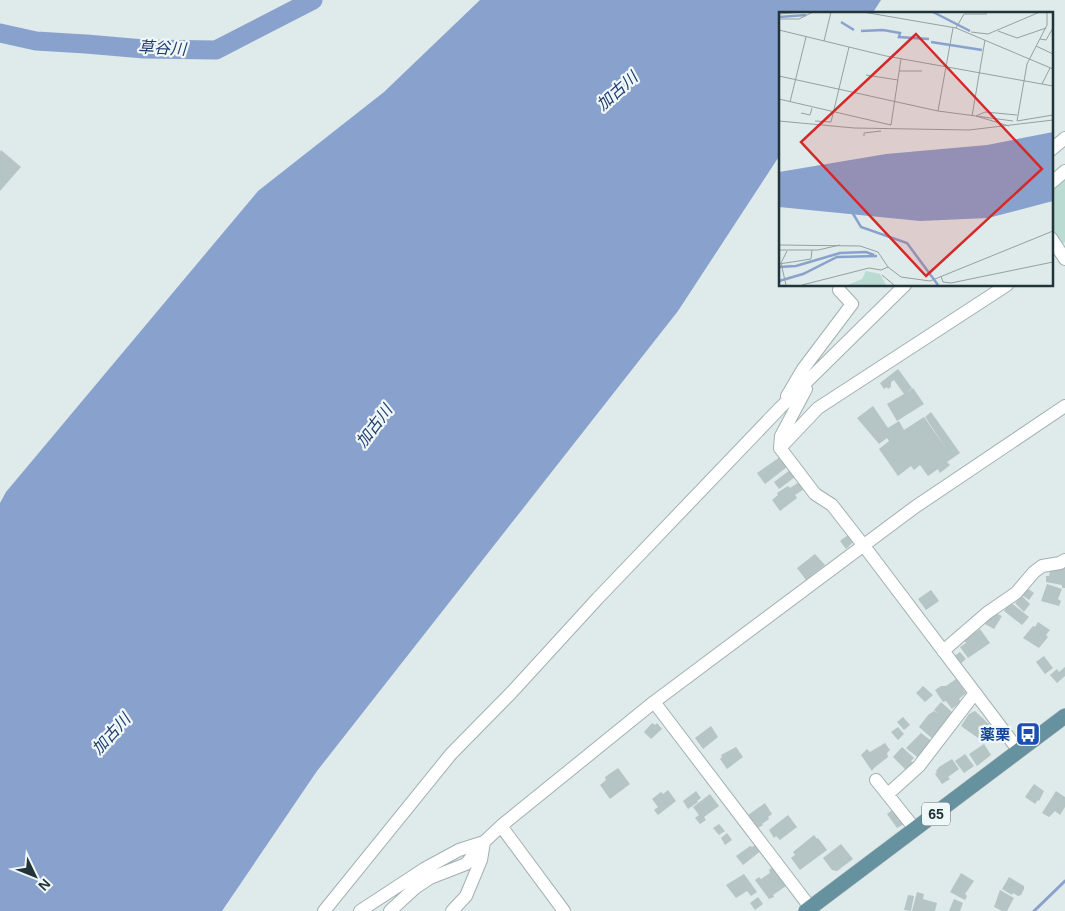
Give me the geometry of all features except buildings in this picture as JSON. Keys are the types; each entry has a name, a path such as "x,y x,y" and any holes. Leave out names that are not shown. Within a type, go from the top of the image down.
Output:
{"main road":[{"name":"65","path":"810,910 1065,716"}],"street":[{"path":"1052,149 1065,138"},
{"path":"1052,182 1065,171"},
{"path":"1052,240 1060,254"},
{"path":"324,911 451,754 780,408 904,286"},
{"path":"780,448 818,408 1005,286"},
{"path":"780,408 803,369 852,304 839,290"},
{"path":"808,382 804,394 780,436 780,448 815,494 832,504 1018,751"},
{"path":"390,911 415,888 430,878 466,864 484,842 501,826 654,702 914,507 1065,406"},
{"path":"943,651 987,613 1016,593 1034,572 1042,566 1060,563 1065,560"},
{"path":"888,794 920,766 975,693"},
{"path":"654,702 810,910"},
{"path":"876,780 915,829"},
{"path":"501,826 564,911"},
{"path":"360,911 424,869 459,850 484,842"},
{"path":"452,911 466,896 481,860 484,842"}],"green space":[{"path":"1065,174 1065,242 1061,245 1052,232 1052,186"}],"water":[{"name":"加古川","path":"480,0 881,0 873,12 779,12 779,157 678,311 317,771 222,911 0,911 0,503 6,492 258,191 384,92"}],"waterway":[{"name":"草谷川","path":"0,33 36,41 144,49 216,50 313,0"},
{"path":"1034,911 1065,881"}],"place":[{"name":"薬栗","path":"1028,734"}]}
